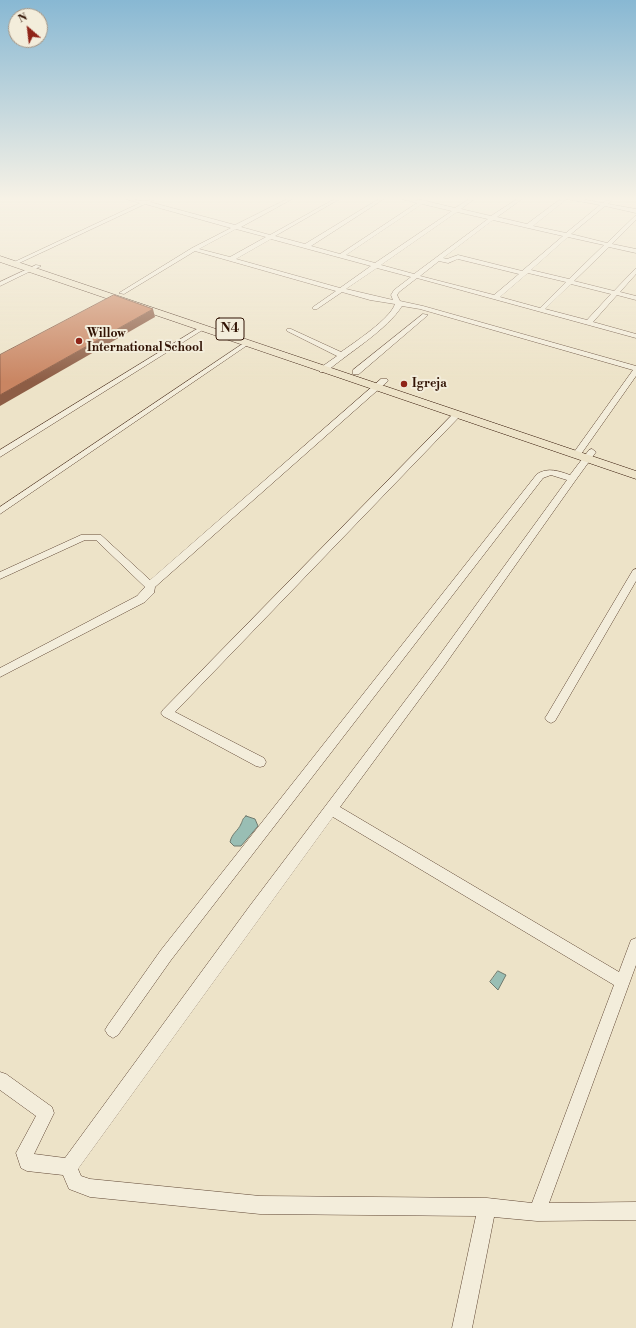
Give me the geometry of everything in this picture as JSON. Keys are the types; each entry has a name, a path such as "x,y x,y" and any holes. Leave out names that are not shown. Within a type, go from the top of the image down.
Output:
{"highway":[{"name":"N4","path":"13,259 34,268 247,343 327,366 356,372 381,385 457,415 584,453 636,466"},
{"name":"N4","path":"0,260 18,262"},
{"name":"N4","path":"34,268 122,293 381,385 584,453 636,475"}],"street":[{"path":"18,262 24,259"},
{"path":"122,293 178,259"},
{"path":"69,1167 331,809 445,657 572,479 584,453 636,370 421,307 341,290 231,259"},
{"path":"353,259 636,336"},
{"path":"315,308 385,259"},
{"path":"327,366 398,309 398,303 394,293 437,259 446,263 454,259"},
{"path":"465,259 511,271 526,272 570,281 636,298"},
{"path":"495,298 540,259"},
{"path":"540,310 593,259"},
{"path":"0,284 34,268"},
{"path":"588,323 636,270"},
{"path":"356,372 425,315"},
{"path":"0,454 202,328"},
{"path":"289,330 341,355"},
{"path":"0,511 247,343"},
{"path":"0,673 141,600 150,590 150,586 381,385"},
{"path":"260,762 167,713 457,415"},
{"path":"113,1030 166,955 540,476 544,472 549,472 572,479"},
{"path":"0,576 84,537 91,536 98,537 150,586"},
{"path":"551,718 636,572"},
{"path":"331,809 622,982"},
{"path":"537,1212 636,945"},
{"path":"0,1080 46,1113 25,1153 27,1162 69,1167"},
{"path":"69,1167 75,1183 90,1188 260,1205 487,1207 537,1212 636,1211"},
{"path":"462,1328 487,1207"}],"water":[{"path":"246,816 255,819 258,826 241,846 234,846 230,842 231,839"},
{"path":"498,971 506,975 498,990 490,982"}],"building":[{"name":"Willow International School","path":"114,295 153,309 0,395 0,355"}],"place":[{"name":"Willow International School","path":"79,341"},
{"name":"Igreja","path":"404,384"}]}
